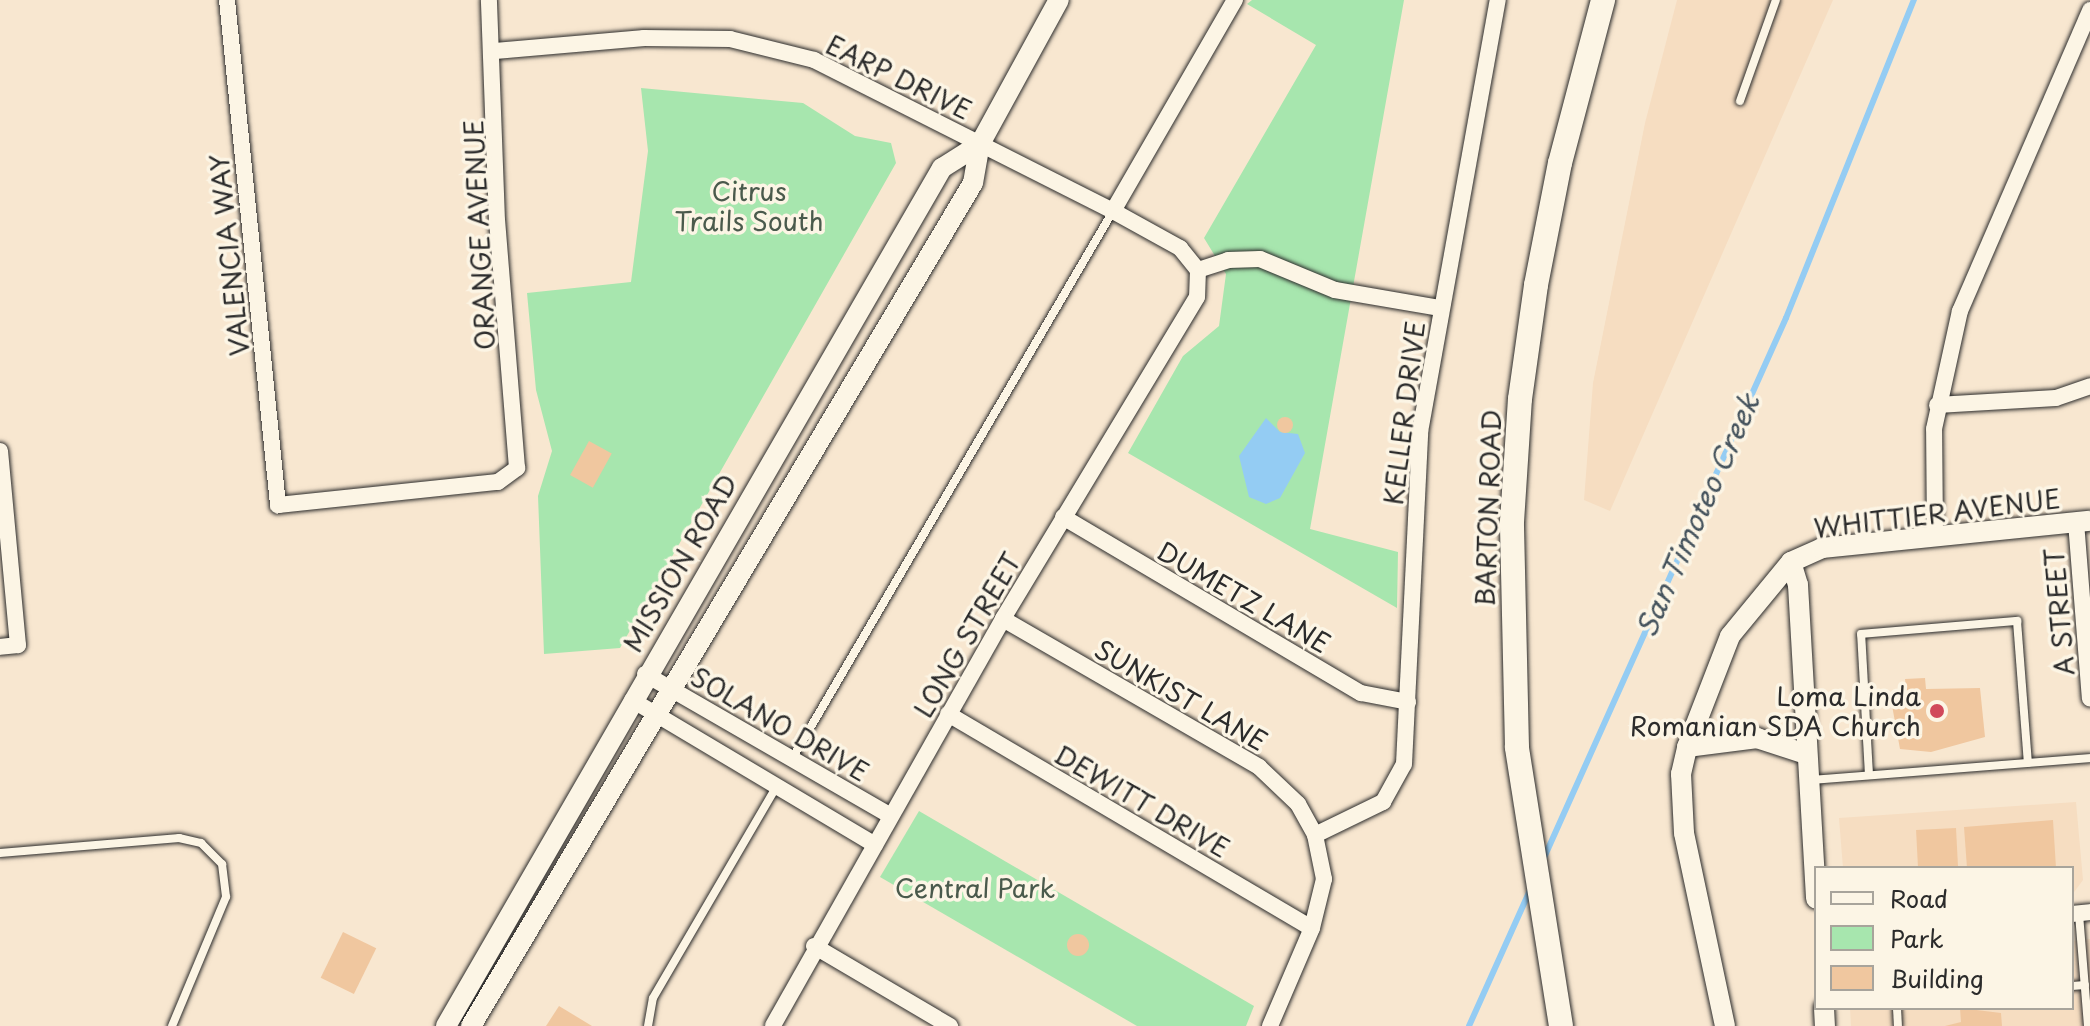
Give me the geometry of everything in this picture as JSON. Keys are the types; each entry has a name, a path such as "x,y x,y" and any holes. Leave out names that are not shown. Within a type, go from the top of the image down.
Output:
{"main road":[{"name":"BARTON ROAD","path":"1561,1025 1517,747 1512,522 1520,399 1560,163 1603,0"}],"street":[{"name":"VALENCIA WAY","path":"227,0 278,505 498,482 517,468"},
{"name":"ORANGE AVENUE","path":"489,0 495,51 497,221 517,468"},
{"name":"MISSION ROAD","path":"471,1026 973,183 980,144 1059,0"},
{"path":"1113,211 1235,0"},
{"name":"KELLER DRIVE","path":"1315,835 1368,812 1395,789 1404,764 1420,432 1498,0"},
{"path":"1935,534 1931,468 1937,405 1983,249 2090,10"},
{"name":"EARP DRIVE","path":"495,51 644,38 730,39 814,60 1113,211 1180,248 1198,270"},
{"name":"MISSION ROAD","path":"446,1026 645,674 942,168 980,144"},
{"path":"1198,270 1228,260 1260,259 1335,290 1440,308"},
{"name":"LONG STREET","path":"773,1026 814,946 1003,619 1197,297 1198,270"},
{"path":"1937,405 2056,398 2090,386"},
{"path":"0,451 18,645 0,647"},
{"name":"DUMETZ LANE","path":"1063,517 1361,693 1408,702"},
{"name":"WHITTIER AVENUE","path":"1791,562 1822,548 2083,521"},
{"name":"A STREET","path":"2083,521 2090,698"},
{"path":"1725,1026 1684,833 1680,796 1687,747 1730,636 1791,562"},
{"path":"1791,562 1798,585 1814,866"},
{"name":"SUNKIST LANE","path":"1003,619 1259,767 1283,785 1315,835"},
{"name":"SOLANO DRIVE","path":"645,674 891,816"},
{"name":"SOLANO DRIVE","path":"632,700 875,845"},
{"name":"DEWITT DRIVE","path":"948,714 1312,928"},
{"path":"1687,747 1757,738 1806,754"},
{"path":"777,786 792,759"},
{"path":"1270,1026 1312,928 1324,879 1315,835"},
{"path":"814,946 950,1026"}],"lane":[{"path":"1740,101 1776,0"},
{"path":"792,759 1113,211"},
{"path":"1869,775 1861,634 2017,621 2028,763"},
{"path":"1809,780 2090,758"},
{"path":"648,1026 653,998 777,786"},
{"path":"0,853 179,838 201,843 222,864 226,897 172,1026"},
{"path":"2080,913 2088,1026"},
{"path":"2074,986 2085,985"},
{"path":"1897,1010 1898,1026"}],"shaded area":[{"path":"1677,0 1833,0 1610,511 1584,500 1593,383 1645,123"},
{"path":"2076,802 2083,880 2074,892 2074,866 1843,866 1839,818"},
{"path":"2090,939 2090,1026 1851,1026 1850,1010 2074,1010 2074,941"}],"green space":[{"path":"1252,0 1404,0 1310,529 1398,552 1397,608 1128,453 1183,356 1219,326 1226,274 1204,238 1316,45 1247,4"},
{"name":"Citrus Trails South","path":"641,88 803,103 855,136 891,143 896,163 620,648 544,654 538,496 552,451 536,390 527,293 631,282 648,151"},
{"name":"Central Park","path":"919,811 1254,1006 1246,1026 1137,1026 880,877"}],"water":[{"path":"1266,418 1280,432 1298,434 1305,453 1280,498 1266,504 1249,497 1239,456"}],"building":[{"path":"1285,417 1291,419 1291,431 1285,433 1279,431 1277,425 1279,419"},
{"path":"589,441 612,454 593,488 570,475"},
{"name":"Loma Linda Romanian SDA Church","path":"1925,678 1926,689 1980,688 1985,737 1931,752 1900,749 1891,700 1897,699 1896,690 1906,690 1905,679"},
{"path":"2053,820 2056,866 1967,866 1964,827"},
{"path":"1956,828 1958,866 1918,866 1916,830"},
{"path":"343,932 376,948 354,994 321,978"},
{"path":"1078,934 1086,937 1089,945 1086,953 1078,956 1070,953 1067,945 1070,937"},
{"path":"559,1006 592,1026 546,1026"},
{"path":"1960,1010 1976,1010 2001,1013 2002,1026 1945,1026 1961,1022"}],"waterway":[{"name":"San Timoteo Creek","path":"1543,860 1786,318 1914,0"},
{"name":"San Timoteo Creek","path":"1469,1026 1531,888"}],"place":[{"name":"Loma Linda Romanian SDA Church","path":"1937,711"}]}
